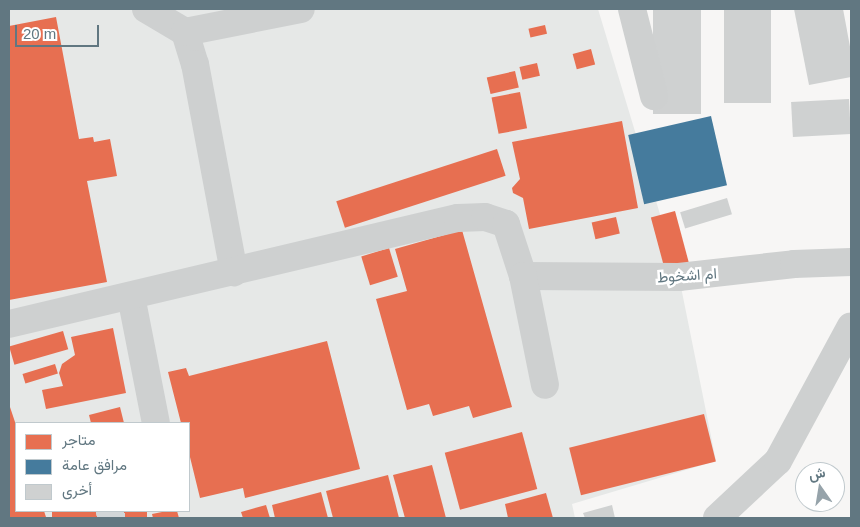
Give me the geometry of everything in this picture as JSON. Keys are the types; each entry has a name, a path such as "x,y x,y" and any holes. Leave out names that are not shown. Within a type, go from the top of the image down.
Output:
{"street":[{"path":"146,9 185,32 302,9"},
{"path":"632,9 654,96"},
{"path":"185,32 195,64 234,272"},
{"path":"9,324 458,218 485,217 506,224 523,276 545,385"},
{"name":"ام اشخوط","path":"523,276 680,277 794,264 851,262"},
{"path":"131,296 156,422"},
{"path":"717,518 778,461 851,326"}],"shaded area":[{"path":"9,9 598,9 679,277 716,461 572,504 575,518 9,518"}],"building: متاجر":[{"path":"56,17 79,139 93,137 94,142 110,139 117,176 87,181 107,282 9,300 9,26"},
{"path":"545,25 547,34 530,38 528,29"},
{"path":"591,49 595,64 577,69 573,54"},
{"path":"537,63 540,76 522,80 519,67"},
{"path":"515,71 519,88 491,94 487,78"},
{"path":"520,92 527,128 499,134 492,98"},
{"path":"622,121 638,208 529,229 523,198 513,193 512,188 520,179 512,142"},
{"path":"497,149 506,176 345,228 336,201"},
{"path":"675,211 689,262 665,269 651,217"},
{"path":"616,217 620,234 595,239 592,223"},
{"path":"462,230 512,407 473,418 469,406 433,416 429,404 407,410 376,299 407,291 395,249"},
{"path":"389,248 398,277 370,285 361,256"},
{"path":"113,328 126,393 46,409 42,390 63,386 59,373 62,364 75,355 71,337"},
{"path":"63,331 68,349 14,365 9,346"},
{"path":"327,341 360,469 245,498 243,488 200,498 190,457 190,422 181,422 168,372 186,368 189,376"},
{"path":"55,364 58,374 25,384 22,374"},
{"path":"9,404 15,422 15,512 44,512 46,517 10,518"},
{"path":"120,407 124,422 91,422 89,415"},
{"path":"704,414 716,462 581,495 569,448"},
{"path":"522,432 537,489 460,510 445,453"},
{"path":"432,465 446,518 405,518 393,475"},
{"path":"388,475 399,518 333,518 326,491"},
{"path":"321,492 328,518 275,518 272,505"},
{"path":"546,493 553,518 508,518 505,504"},
{"path":"266,505 270,518 243,518 241,512"},
{"path":"52,512 147,512 147,518 52,518"},
{"path":"177,512 179,518 153,518 152,514"}],"building: مرافق عامة":[{"path":"711,116 727,185 644,204 628,135"}],"building: أخرى":[{"path":"653,9 701,9 701,114 653,114"},
{"path":"724,9 771,9 771,103 724,103"},
{"path":"794,9 843,9 851,52 851,77 809,85"},
{"path":"849,99 851,134 793,137 791,102"},
{"path":"727,198 732,214 685,229 680,212"},
{"path":"612,505 615,518 585,518 583,513"}],"tunnel":[{"path":"97,518 122,512"}]}
